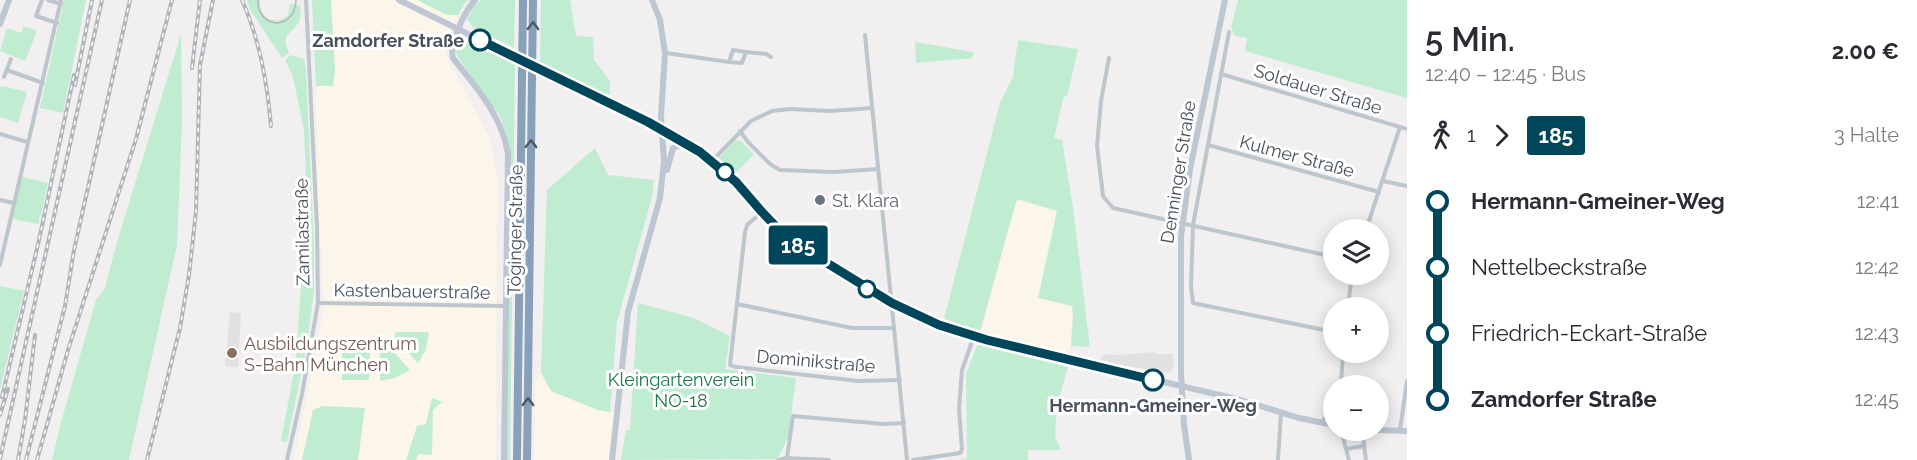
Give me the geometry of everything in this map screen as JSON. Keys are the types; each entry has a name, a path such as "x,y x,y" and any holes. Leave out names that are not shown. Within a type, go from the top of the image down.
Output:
{"highway":[{"name":"Töginger Straße","path":"517,460 523,0"},
{"name":"Töginger Straße","path":"527,460 533,0"}],"street":[{"path":"0,24 9,0"},
{"path":"42,0 36,16 57,23"},
{"path":"0,265 61,2 48,0"},
{"name":"Zamilastraße","path":"287,460 318,303 317,228 306,0"},
{"path":"399,0 691,146 712,160 736,182 788,239 892,303 926,319 1027,351 1241,400 1322,423"},
{"path":"475,0 451,48 453,58 490,106 501,127 508,162 504,460"},
{"path":"652,0 660,20 665,53 661,116 663,184"},
{"name":"Denninger Straße","path":"1188,460 1182,387 1180,258 1192,158 1225,0"},
{"name":"Denninger Straße","path":"1229,32 1193,225 1191,278 1193,303 1323,330"},
{"path":"865,35 907,460"},
{"path":"729,62 733,50 771,57"},
{"path":"665,53 742,63 746,52"},
{"path":"1109,58 1097,137 1103,196 1113,208 1323,254"},
{"path":"4,76 11,59"},
{"path":"7,70 43,82"},
{"name":"Soldauer Straße","path":"1221,74 1407,129"},
{"path":"712,160 740,131 760,115 778,110 831,111 872,108"},
{"path":"1370,219 1400,128"},
{"path":"740,131 770,164 780,170 834,172 878,168"},
{"path":"0,134 27,142"},
{"path":"612,460 628,312 673,148 680,145 691,146"},
{"name":"Kulmer Straße","path":"1208,145 1379,192"},
{"path":"1383,181 1407,186"},
{"path":"0,200 14,203"},
{"path":"762,212 747,225 745,232 737,304 852,328 894,328"},
{"name":"Kastenbauerstraße","path":"318,303 506,306"},
{"name":"Dominikstraße","path":"737,304 730,365 842,380 873,382 900,380"},
{"path":"913,460 960,453 962,449 959,410 962,370 974,336"},
{"path":"1389,430 1404,431 1407,381"},
{"path":"1278,460 1281,413"},
{"path":"787,458 793,416 883,424 904,423"},
{"path":"1344,441 1349,460"},
{"path":"1363,441 1366,460"},
{"path":"1346,449 1364,446"},
{"path":"778,460 787,458 829,460"}],"shaded area":[{"path":"331,0 468,0 463,5 447,40 445,55 489,136 497,176 496,460 294,460 324,307 318,197 316,86 333,86 335,70"},
{"path":"1016,199 1058,211 1038,298 1072,306 1068,367 978,344"},
{"name":"Ausbildungszentrum S-Bahn München","path":"230,312 241,313 238,367 225,366"},
{"path":"1155,352 1156,354 1173,354 1174,366 1170,373 1101,360 1106,354"},
{"path":"541,373 551,391 598,410 619,414 615,460 534,460 535,382"}],"green space":[{"path":"64,0 86,0 63,113 40,108"},
{"path":"247,0 260,0 262,12 268,19 273,20 283,19 288,15 290,4 300,5 300,19 286,40 289,53 282,58 251,11"},
{"path":"312,0 331,0 335,70 333,86 316,86"},
{"path":"417,0 468,0 459,15 447,15"},
{"path":"481,0 515,0 514,48 473,27 467,19 474,5"},
{"path":"541,0 570,0 576,36 593,37 594,60 610,81 610,96 540,62"},
{"path":"1238,0 1407,0 1407,98 1245,51 1247,38 1235,36 1231,27"},
{"path":"24,26 37,31 25,61 0,51 7,28 21,33"},
{"path":"181,34 182,122 177,245 129,460 52,460 96,300 105,288"},
{"path":"1018,40 1078,49 1068,93 1063,99 1054,138 1062,140 1090,347 1071,346 1072,306 1038,298 1057,211 1017,199 980,331 944,319 1000,103 1013,77"},
{"path":"915,42 973,52 973,58 916,63"},
{"path":"467,43 479,48 478,51 483,53 485,51 515,62 510,460 507,460 510,150 500,116 457,56 456,50"},
{"path":"291,55 304,59 306,70 314,290 307,345 287,442 281,441 296,361 307,195 304,130 293,77 285,60"},
{"path":"0,87 27,92 18,123 0,117"},
{"path":"735,141 741,141 754,154 737,172 719,158"},
{"path":"595,148 608,175 654,180 652,197 617,322 610,412 598,410 551,391 541,373 547,190"},
{"path":"22,177 48,183 39,224 12,219"},
{"path":"0,286 24,291 0,389"},
{"name":"Kleingartenverein NO-18","path":"638,303 691,317 730,336 725,369 796,378 788,438 777,459 621,460 626,430 630,430"},
{"path":"396,332 429,332 426,349 418,363 394,338"},
{"path":"978,344 1068,367 1057,406 1055,437 1061,450 1028,450 1028,460 959,460 967,458 966,373"},
{"path":"387,345 410,370 395,378 380,381 380,348"},
{"path":"342,348 370,349 369,380 342,380"},
{"path":"432,398 442,402 433,410 432,455 418,454 416,460 406,460 417,426 426,424"},
{"path":"323,406 365,408 358,460 302,460 313,410"}],"tram line":[{"path":"258,0 259,10 263,17 276,23 290,18 296,0"}],"railway":[{"path":"75,85 92,0"},
{"path":"0,459 102,0"},
{"path":"26,460 65,306 74,250 130,0"},
{"path":"37,460 68,350 136,139 172,0"},
{"path":"192,68 200,0"},
{"path":"147,460 180,328 189,275 196,211 200,65 213,0"},
{"path":"242,0 254,31 262,62 271,126"},
{"path":"2,397 39,240 74,75"},
{"path":"18,460 35,335"},
{"path":"0,415 8,389"}],"bus line":[{"name":"185","path":"480,40 648,122 700,152 736,182 788,239 892,303 939,325 987,340 1153,380"}],"place":[{"name":"Zamdorfer Straße","path":"480,40"},
{"name":"St. Klara","path":"820,200"},
{"name":"Ausbildungszentrum S-Bahn München","path":"232,353"},
{"name":"Hermann-Gmeiner-Weg","path":"1153,380"}]}
